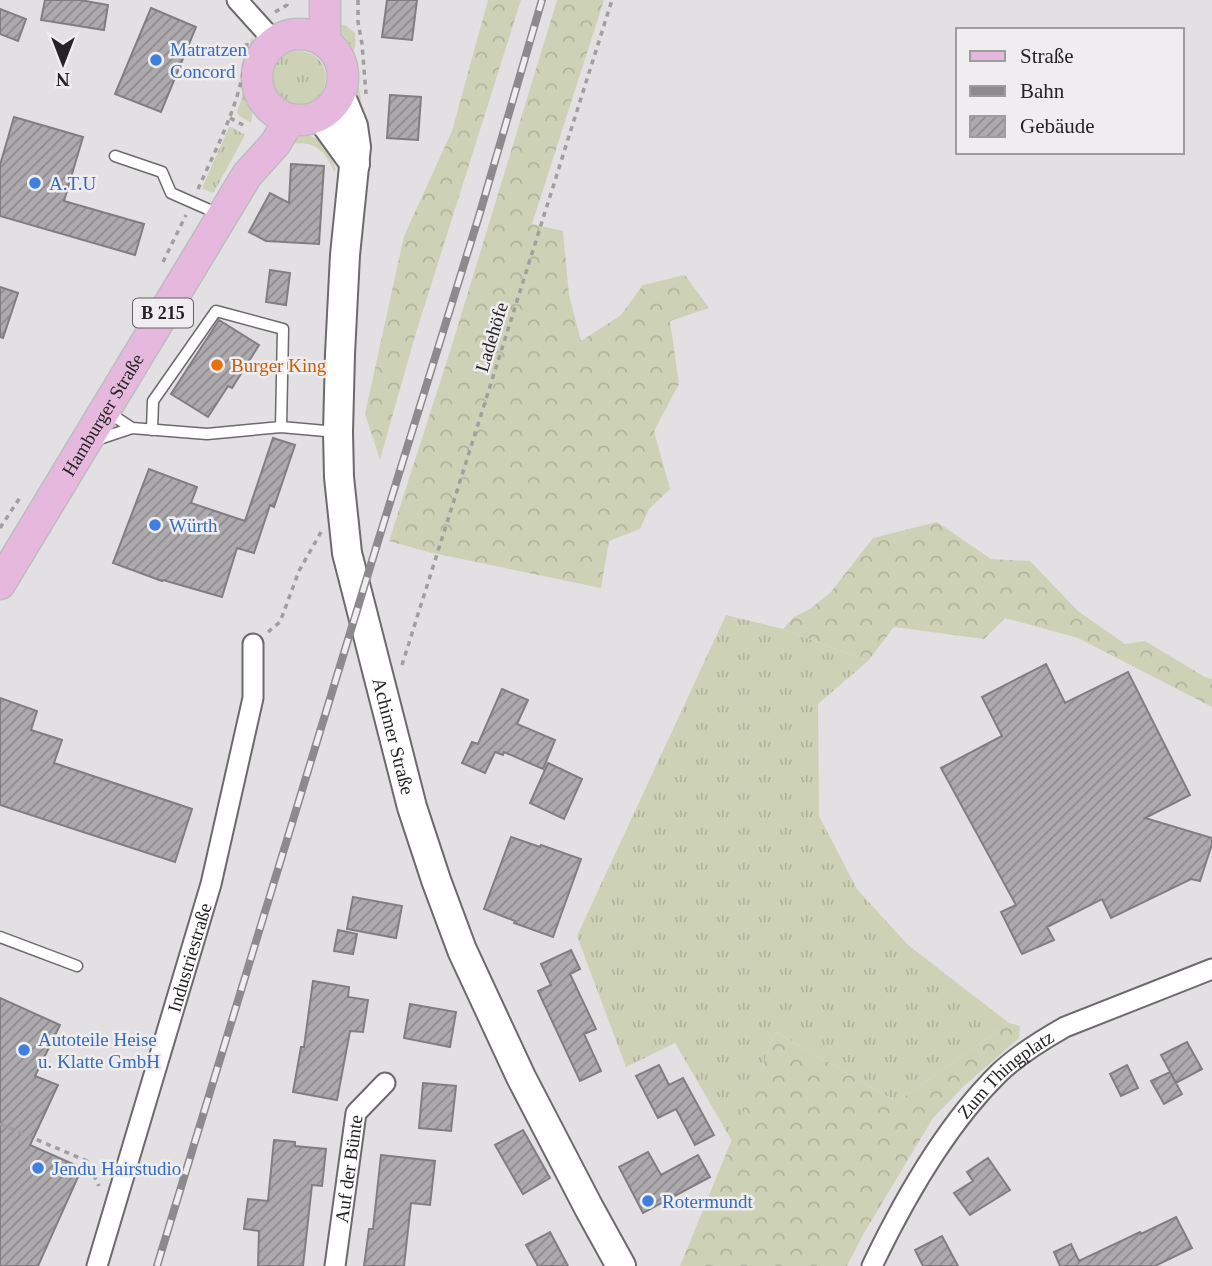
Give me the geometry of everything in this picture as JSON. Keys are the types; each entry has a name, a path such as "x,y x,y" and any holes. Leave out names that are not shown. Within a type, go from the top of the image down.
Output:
{"main road":[{"path":"288,20 332,49 341,65 342,103 312,120 300,121 279,112 261,92 258,65 264,52 288,20 325,0"},
{"name":"Achimer Straße","path":"342,103 353,126 356,146 345,255 338,432 339,477 347,553 412,807 462,950 521,1077 621,1266"},
{"name":"Hamburger Straße","path":"0,584 221,216 247,175 275,144 279,112"}],"street":[{"path":"237,0 288,20"},
{"name":"Industriestraße","path":"97,1266 211,884 253,698 253,644"},
{"name":"Zum Thingplatz","path":"872,1266 925,1168 963,1111 1000,1071 1042,1040 1065,1027 1212,969"},
{"name":"Auf der Bünte","path":"335,1266 356,1113 385,1083"}],"lane":[{"path":"115,156 162,172 171,193 221,216"},
{"path":"152,430 153,401 216,311 283,329 281,427"},
{"path":"105,410 132,428"},
{"path":"85,443 132,428 207,434 281,427 338,432"},
{"path":"0,937 77,966"}],"path":[{"path":"342,103 362,44 358,0"},
{"name":"Ladehöfe","path":"399,674 612,0"},
{"path":"192,202 230,118 243,79 246,59 288,20"},
{"path":"230,118 247,127"},
{"path":"253,644 280,622 299,571 322,530"},
{"path":"0,1124 87,1161 101,1190 118,1197"}],"green space":[{"path":"488,0 521,0 415,336 380,460 365,414 404,236 452,131"},
{"path":"557,0 604,0 532,224 563,231 569,295 581,341 621,315 643,285 685,275 709,308 670,321 679,384 654,431 670,489 649,509 640,529 609,541 601,588 428,552 389,541"},
{"path":"338,24 345,25 355,33 355,47 347,58 337,43"},
{"path":"253,37 248,77 251,123 238,115 237,111"},
{"path":"299,51 318,59 326,78 318,97 299,105 280,97 272,78 280,59"},
{"path":"350,77 359,88 366,132 350,91"},
{"path":"229,127 245,135 212,193 202,188"},
{"path":"305,135 322,142 336,170 334,171 317,148 305,144 289,144 297,136"},
{"path":"937,522 991,559 1030,561 1078,611 1125,644 1145,641 1212,679 1212,707 1078,638 1005,618 984,639 894,627 868,661 783,629 794,617 810,609 831,592 873,538"},
{"path":"726,615 783,629 868,661 818,704 819,816 857,889 908,945 1009,1023 897,1102 776,1032 732,1141 675,1043 626,1067 577,936"},
{"path":"1009,1023 1020,1026 1019,1038 963,1087 933,1118 847,1266 680,1266 776,1032 897,1102"}],"building":[{"path":"45,0 80,0 108,5 104,30 41,20"},
{"path":"387,0 417,0 412,40 382,37"},
{"name":"Matratzen Concord","path":"151,8 196,27 161,112 115,94"},
{"path":"0,9 26,19 18,41 0,34"},
{"path":"390,95 421,97 418,140 387,138"},
{"name":"A.T.U","path":"14,117 83,137 64,201 144,224 135,255 0,216 0,165"},
{"path":"291,164 324,166 319,244 266,241 249,232 270,193 289,203"},
{"path":"270,270 290,273 286,305 266,302"},
{"path":"0,287 18,293 3,338 0,337"},
{"name":"Burger King","path":"219,320 259,345 232,388 228,386 208,417 171,394"},
{"path":"273,438 295,445 274,507 270,505 254,553 237,548 222,597 162,581 113,563 149,469 197,487 191,503 245,521"},
{"path":"1046,664 1065,703 1128,672 1190,795 1145,818 1212,838 1212,844 1200,881 1191,879 1111,918 1102,899 1047,927 1054,940 1022,954 1001,912 1016,905 941,768 1002,736 982,697"},
{"path":"502,689 528,700 517,724 555,740 543,769 504,752 503,755 495,752 485,773 462,763 472,742 478,744"},
{"path":"0,698 37,711 31,730 62,740 54,763 192,809 175,862 0,805"},
{"path":"548,763 582,779 564,819 530,803"},
{"path":"511,837 581,859 553,937 484,909"},
{"path":"353,897 402,906 396,938 347,929"},
{"path":"338,930 357,934 353,954 334,951"},
{"path":"571,950 580,969 570,974 596,1029 584,1034 601,1071 580,1081 538,991 551,985 541,964"},
{"path":"313,981 349,987 348,997 368,1000 363,1032 350,1031 337,1100 293,1092 301,1047 304,1047"},
{"path":"0,998 60,1025 35,1076 58,1085 30,1145 82,1168 38,1266 0,1266"},
{"path":"410,1004 456,1012 450,1047 404,1038"},
{"path":"1187,1042 1202,1069 1176,1083 1161,1055"},
{"path":"659,1065 669,1085 683,1078 714,1135 695,1145 676,1109 658,1118 636,1076"},
{"path":"1127,1065 1138,1088 1121,1096 1110,1074"},
{"path":"1170,1072 1182,1094 1164,1104 1151,1081"},
{"path":"423,1083 456,1086 451,1131 419,1128"},
{"path":"523,1130 550,1178 523,1194 495,1145"},
{"path":"274,1140 295,1142 295,1146 326,1149 322,1186 312,1185 303,1266 258,1266 259,1231 244,1229 248,1199 268,1201"},
{"path":"648,1152 661,1175 698,1155 710,1177 643,1213 619,1167"},
{"path":"381,1155 435,1161 430,1205 411,1203 404,1266 364,1266 369,1229 373,1229"},
{"path":"988,1158 1010,1190 970,1215 954,1193 973,1181 967,1172"},
{"path":"1176,1217 1192,1248 1155,1266 1060,1266 1054,1252 1071,1244 1079,1261"},
{"path":"550,1232 568,1266 538,1266 526,1245"},
{"path":"942,1236 958,1266 923,1266 915,1250"}],"railway":[{"path":"157,1266 479,216 542,0"}],"place":[{"name":"Matratzen Concord","path":"156,60"},
{"name":"A.T.U","path":"35,183"},
{"name":"Burger King","path":"217,365"},
{"name":"Würth","path":"155,525"},
{"name":"Autoteile Heise u. Klatte GmbH","path":"24,1050"},
{"name":"Jendu Hairstudio","path":"38,1168"},
{"name":"Rotermundt","path":"648,1201"}]}
